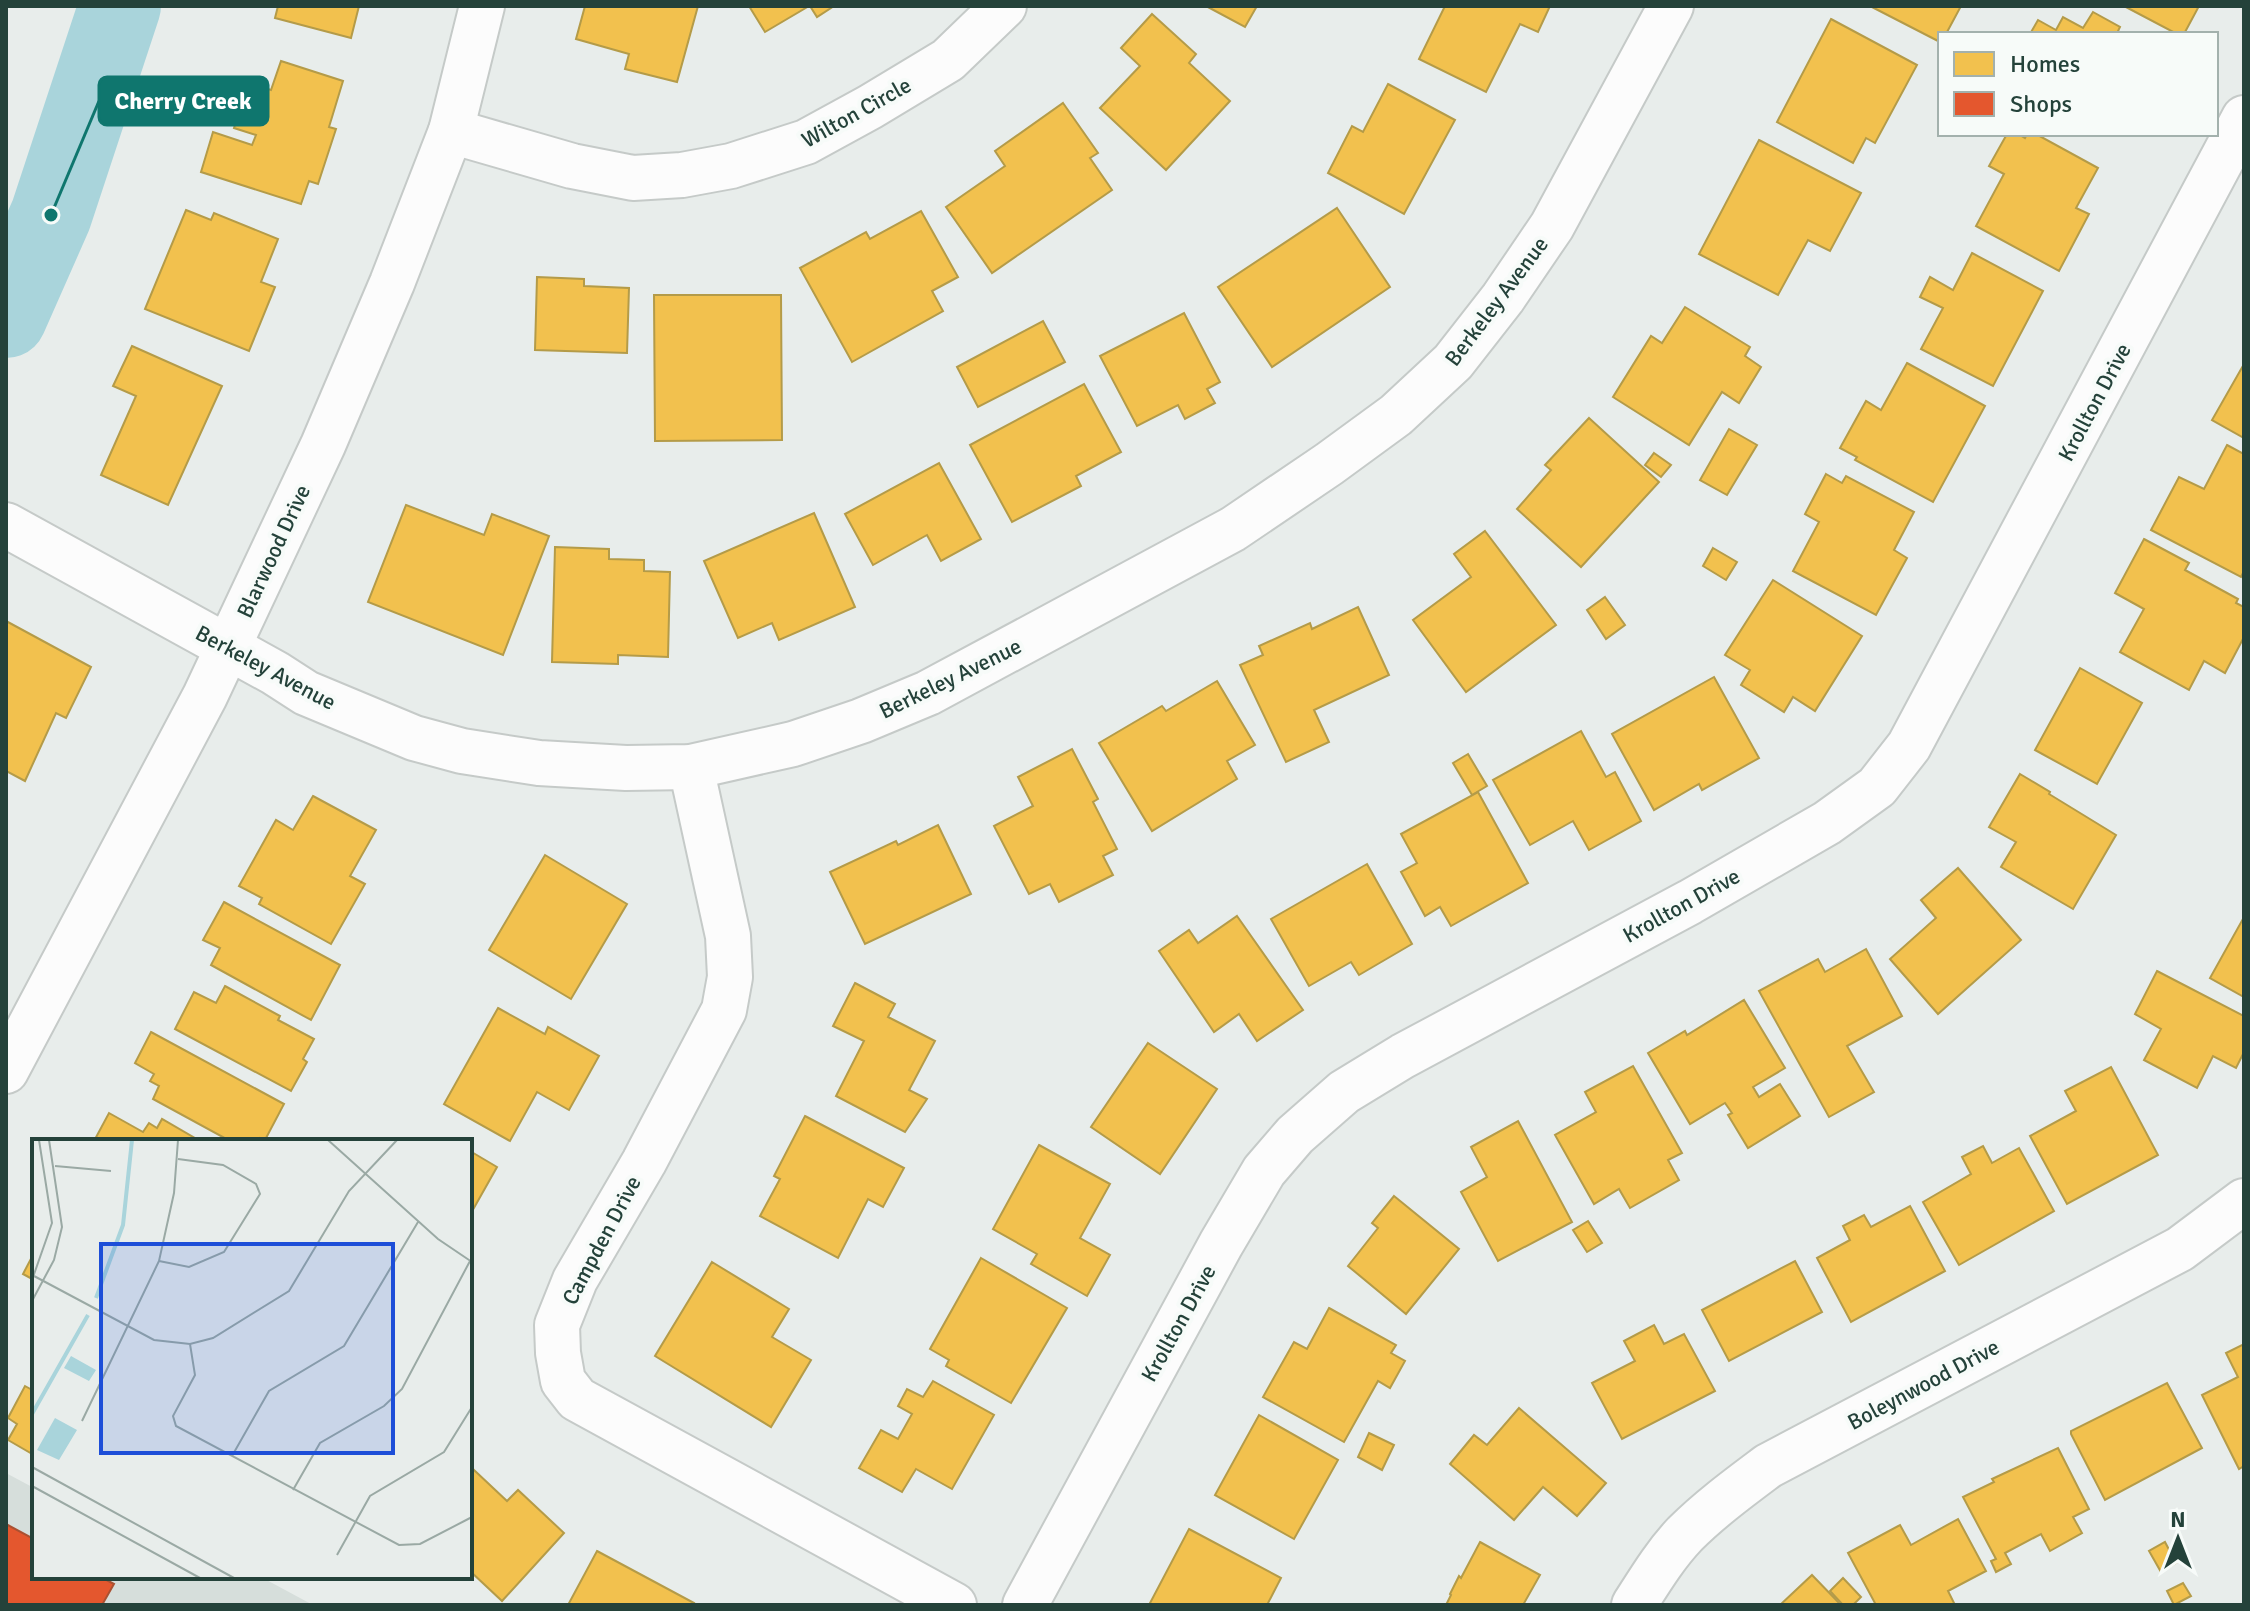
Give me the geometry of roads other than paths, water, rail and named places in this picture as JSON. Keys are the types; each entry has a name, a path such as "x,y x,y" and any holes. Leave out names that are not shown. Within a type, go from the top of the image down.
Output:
{"street":[{"name":"Blarwood Drive","path":"6,1071 228,649 323,445 392,283 451,131 482,6"},
{"name":"Wilton Circle","path":"451,131 572,166 633,178 682,175 731,166 806,142 870,107 948,60 1004,6"},
{"name":"Berkeley Avenue","path":"6,525 306,693 414,738 462,751 539,763 626,768 691,767 793,744 861,721 928,693 1233,529 1396,415 1453,362 1503,298 1552,226 1671,6"},
{"name":"Krollton Drive","path":"1025,1605 1235,1220 1264,1171 1295,1135 1344,1092 1403,1056 1690,902 1827,823 1877,787 1909,746 2244,118"},
{"name":"Campden Drive","path":"691,767 728,936 730,977 724,1010 644,1162 575,1280 557,1325 563,1381 577,1399 954,1605"},
{"name":"Boleynwood Drive","path":"1634,1605 1659,1565 1685,1534 1768,1466 2180,1249 2244,1201"}],"waterway":[{"path":"6,317 51,215 120,6"}],"place":[{"name":"Cherry Creek","path":"51,215"}]}
